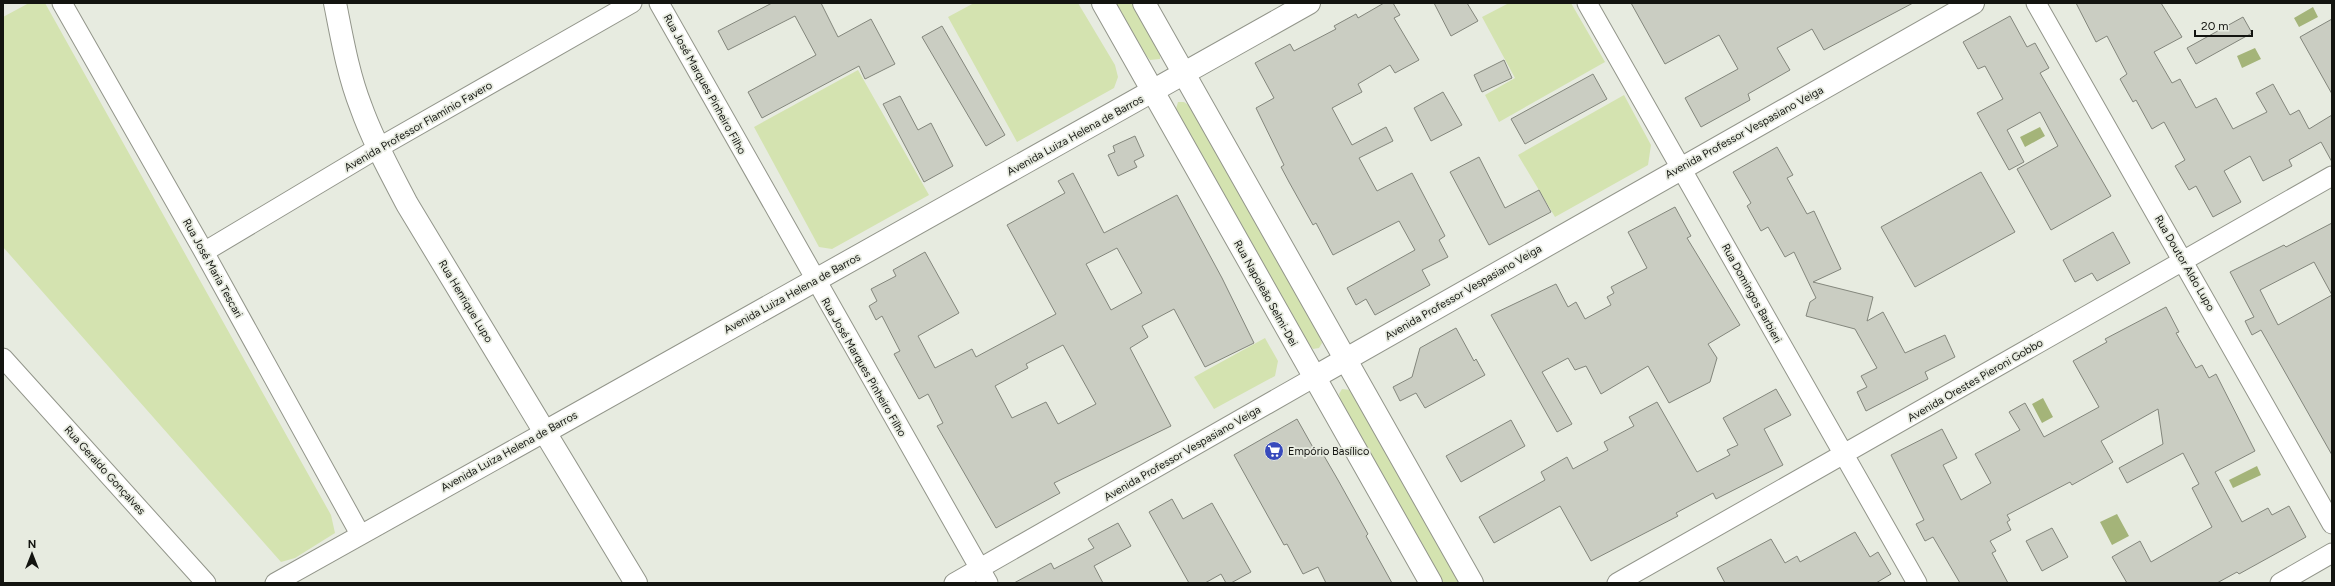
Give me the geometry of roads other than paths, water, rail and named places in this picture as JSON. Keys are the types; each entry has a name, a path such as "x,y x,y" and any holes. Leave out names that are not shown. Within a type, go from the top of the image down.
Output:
{"street":[{"name":"Rua José Maria Tescari","path":"62,3 204,252 360,534"},
{"name":"Rua Henrique Lupo","path":"336,3 345,54 358,99 378,148 407,204 636,583"},
{"name":"Avenida Professor Flamínio Favero","path":"204,252 378,148 632,3"},
{"name":"Rua José Marques Pinheiro Filho","path":"659,3 984,576"},
{"name":"Rua Napoleão Selmi-Dei","path":"1103,3 1313,378 1431,583"},
{"path":"1144,3 1472,583"},
{"name":"Avenida Luiza Helena de Barros","path":"275,583 360,534 1184,75 1309,3"},
{"name":"Rua Domingos Barbieri","path":"1587,3 1682,167 1916,583"},
{"name":"Avenida Professor Vespasiano Veiga","path":"954,583 984,576 1346,358 1973,3"},
{"name":"Rua Doutor Aldo Lupo","path":"2036,3 2184,261 2332,524"},
{"name":"Avenida Orestes Pieroni Gobbo","path":"1618,583 2332,176"},
{"name":"Rua Geraldo Gonçalves","path":"3,358 206,583"},
{"path":"2280,583 2332,553"}],"place":[{"name":"Empório Basílico","path":"1274,451"}]}
